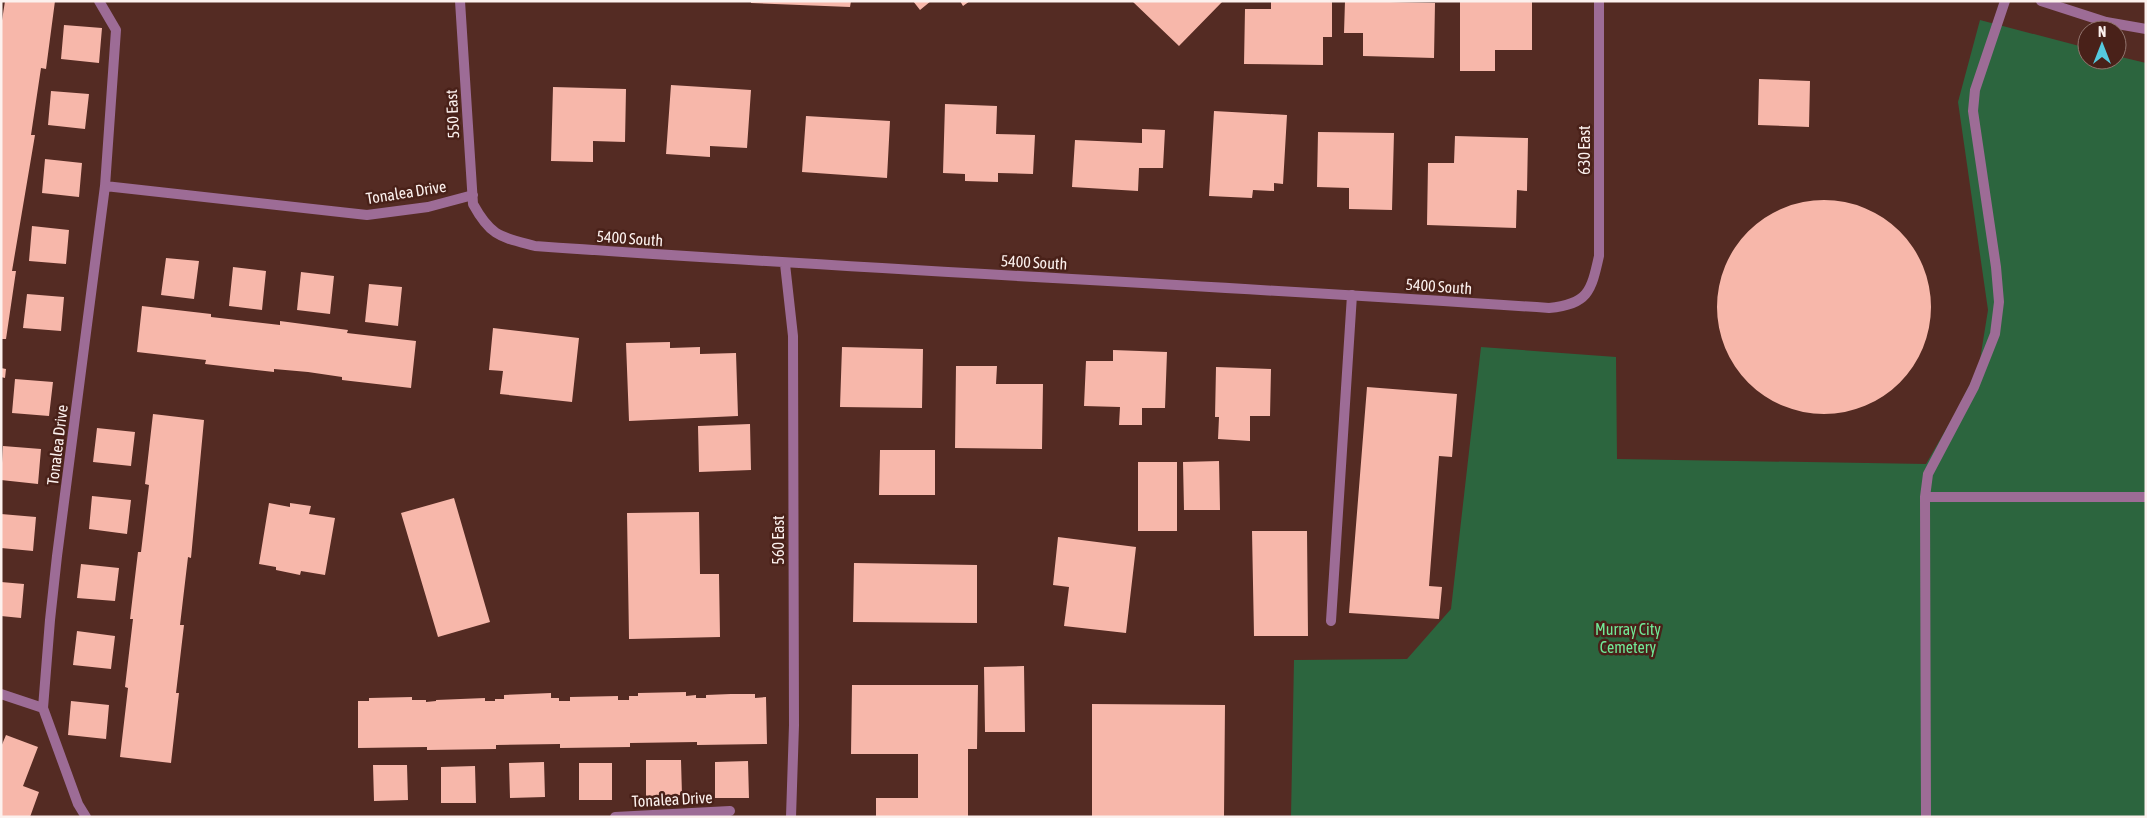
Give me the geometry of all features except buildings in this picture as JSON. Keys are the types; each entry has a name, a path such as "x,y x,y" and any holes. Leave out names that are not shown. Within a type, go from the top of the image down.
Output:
{"street":[{"name":"Tonalea Drive","path":"86,817 78,804 43,708 56,565 105,186 116,30 99,1"},
{"name":"550 East","path":"460,1 473,196 474,204 483,223"},
{"name":"630 East","path":"1586,295 1594,281 1599,256 1599,1"},
{"path":"1926,817 1925,497 1928,474 1974,387 1995,334 1999,302 1996,267 1973,111 1975,90 2005,1"},
{"path":"2041,1 2106,22 2146,30"},
{"name":"Tonalea Drive","path":"105,186 367,215 428,207 473,196"},
{"name":"5400 South","path":"483,223 500,237 535,246 786,264 1352,295 1549,308 1569,306 1586,295"},
{"name":"560 East","path":"786,264 793,336 794,725 791,817"},
{"path":"1331,621 1352,295"},
{"path":"1925,497 2146,497"},
{"path":"1,694 43,708"},
{"name":"Tonalea Drive","path":"615,817 730,811"}],"green space":[{"name":"Murray City Cemetery","path":"1980,20 2077,45 2077,70 2127,70 2127,58 2146,63 2146,817 1291,817 1294,660 1407,659 1451,609 1481,347 1616,357 1617,459 1926,464 1956,412 1979,366 1988,310 1958,102"}]}
